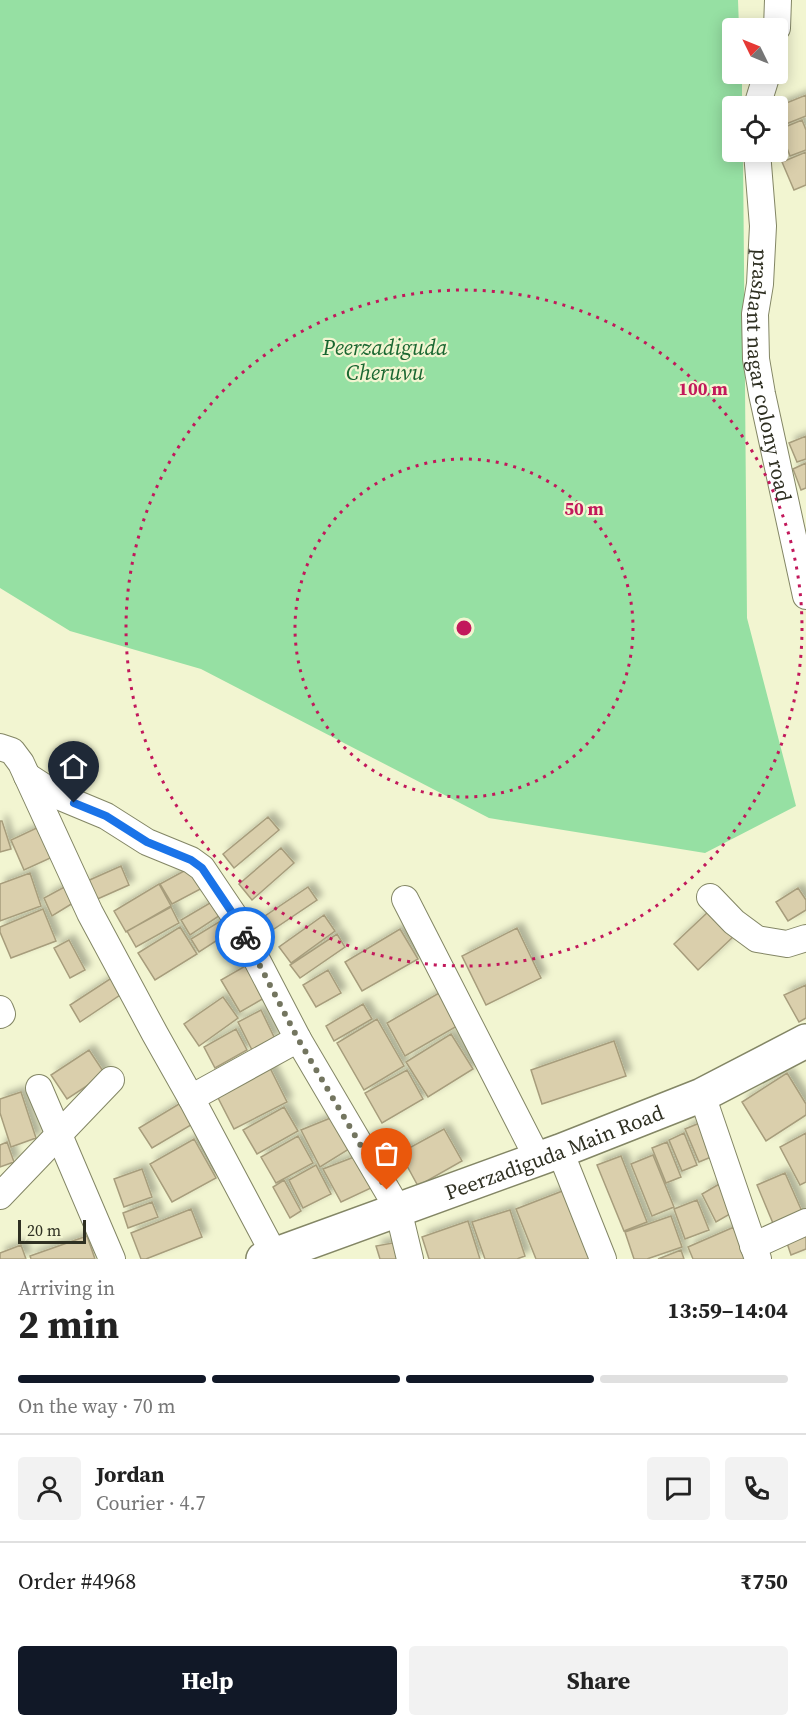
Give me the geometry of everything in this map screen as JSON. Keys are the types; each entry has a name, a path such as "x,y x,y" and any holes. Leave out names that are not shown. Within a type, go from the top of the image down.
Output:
{"street":[{"path":"777,18 778,0"},
{"name":"prashant nagar colony road","path":"758,162 763,226 760,284 755,314 756,359 806,593"},
{"path":"0,747 12,751 21,763 90,913 191,1098 268,1257"},
{"path":"27,776 58,796 106,816 147,842 191,860 202,868 233,914 298,1039 398,1209 410,1259"},
{"path":"710,897 735,922 757,939 803,946"},
{"path":"405,899 549,1155 603,1259"},
{"path":"0,1009 2,1014 0,1015"},
{"path":"191,1098 298,1039"},
{"name":"Peerzadiguda Main Road","path":"268,1257 549,1155 702,1095 806,1041"},
{"path":"0,1196 111,1080"},
{"path":"39,1088 112,1259"},
{"path":"702,1095 756,1253 806,1222"}],"water":[{"name":"Peerzadiguda Cheruvu","path":"0,0 738,0 739,18 722,18 722,84 742,84 742,96 722,96 722,162 743,162 747,618 796,806 705,853 489,818 201,669 70,631 0,588"}],"building":[{"path":"806,95 806,116 788,123 788,102"},
{"path":"802,120 806,130 806,150 790,156 788,151 788,126"},
{"path":"806,152 806,185 794,190 782,162 788,162 788,160"},
{"path":"806,436 806,459 797,462 789,443"},
{"path":"806,463 806,488 801,490 793,469"},
{"path":"268,817 279,830 234,868 223,854"},
{"path":"0,821 2,821 11,849 0,852"},
{"path":"43,825 57,855 24,870 11,840"},
{"path":"281,848 294,863 252,900 239,884"},
{"path":"195,865 208,885 172,904 160,884"},
{"path":"121,866 129,885 93,901 85,882"},
{"path":"30,873 41,906 0,921 0,884"},
{"path":"70,884 73,903 52,916 44,898"},
{"path":"159,884 171,906 126,932 114,911"},
{"path":"308,887 317,900 271,931 262,918"},
{"path":"798,888 806,900 806,910 788,921 776,902"},
{"path":"215,900 222,914 190,935 181,920"},
{"path":"171,907 179,923 136,947 127,931"},
{"path":"43,909 56,941 11,958 0,927"},
{"path":"709,911 734,936 698,970 674,944"},
{"path":"324,915 335,931 291,963 279,947"},
{"path":"227,917 233,930 199,952 191,939"},
{"path":"180,927 197,954 155,980 138,953"},
{"path":"517,928 541,978 486,1005 462,956"},
{"path":"400,929 418,959 362,991 345,962"},
{"path":"337,934 345,947 300,978 290,965"},
{"path":"69,940 85,970 70,978 54,948"},
{"path":"247,965 266,997 240,1012 221,980"},
{"path":"328,970 341,993 316,1007 303,985"},
{"path":"113,977 123,993 80,1022 70,1005"},
{"path":"806,985 806,1018 799,1022 784,995"},
{"path":"446,989 464,1022 405,1056 387,1023"},
{"path":"223,997 238,1018 199,1046 184,1024"},
{"path":"363,1004 372,1019 334,1041 326,1026"},
{"path":"261,1010 275,1039 252,1050 238,1022"},
{"path":"377,1019 404,1066 364,1090 337,1043"},
{"path":"236,1029 247,1050 215,1068 204,1047"},
{"path":"451,1034 473,1069 428,1097 406,1062"},
{"path":"614,1041 626,1076 542,1104 531,1070"},
{"path":"89,1050 105,1074 67,1099 51,1075"},
{"path":"266,1060 287,1102 234,1129 213,1088"},
{"path":"407,1070 423,1099 382,1123 365,1093"},
{"path":"787,1073 806,1104 806,1115 766,1141 742,1102"},
{"path":"21,1092 36,1138 11,1147 0,1113 0,1099"},
{"path":"184,1101 196,1122 152,1148 139,1128"},
{"path":"284,1107 298,1131 257,1154 243,1130"},
{"path":"333,1117 349,1149 320,1167 301,1130"},
{"path":"702,1122 716,1155 699,1162 685,1129"},
{"path":"444,1129 462,1161 418,1186 400,1153"},
{"path":"684,1133 697,1165 682,1171 669,1140"},
{"path":"806,1133 806,1182 800,1185 780,1147"},
{"path":"298,1136 313,1163 276,1183 261,1157"},
{"path":"194,1139 216,1178 172,1202 150,1164"},
{"path":"7,1142 14,1162 0,1167 0,1145"},
{"path":"667,1142 681,1177 666,1183 652,1148"},
{"path":"653,1155 674,1207 652,1216 631,1164"},
{"path":"621,1156 647,1222 624,1231 597,1165"},
{"path":"354,1157 371,1188 341,1202 323,1169"},
{"path":"316,1165 331,1194 303,1208 289,1180"},
{"path":"142,1169 152,1197 124,1207 114,1179"},
{"path":"785,1173 804,1216 775,1228 757,1185"},
{"path":"284,1180 301,1211 290,1218 273,1187"},
{"path":"721,1183 730,1214 716,1222 702,1194"},
{"path":"565,1190 592,1258 536,1259 516,1209"},
{"path":"697,1200 709,1230 685,1239 674,1209"},
{"path":"152,1202 158,1217 128,1228 123,1213"},
{"path":"191,1209 202,1237 141,1259 131,1233"},
{"path":"510,1210 525,1256 517,1259 485,1259 472,1222"},
{"path":"671,1216 682,1247 647,1259 634,1259 625,1232"},
{"path":"468,1221 480,1259 429,1259 422,1237"},
{"path":"806,1226 806,1249 791,1255 784,1234"},
{"path":"734,1227 747,1259 693,1259 688,1247"},
{"path":"87,1236 95,1259 31,1259 30,1256"},
{"path":"398,1242 401,1259 380,1259 376,1246"},
{"path":"21,1245 26,1259 0,1259 0,1253"},
{"path":"681,1250 684,1259 658,1259"}],"way so far":[{"path":"245,937 298,1039 387,1190"}],"route":[{"path":"74,803 106,816 147,842 191,860 202,868 233,914 245,937"}]}
